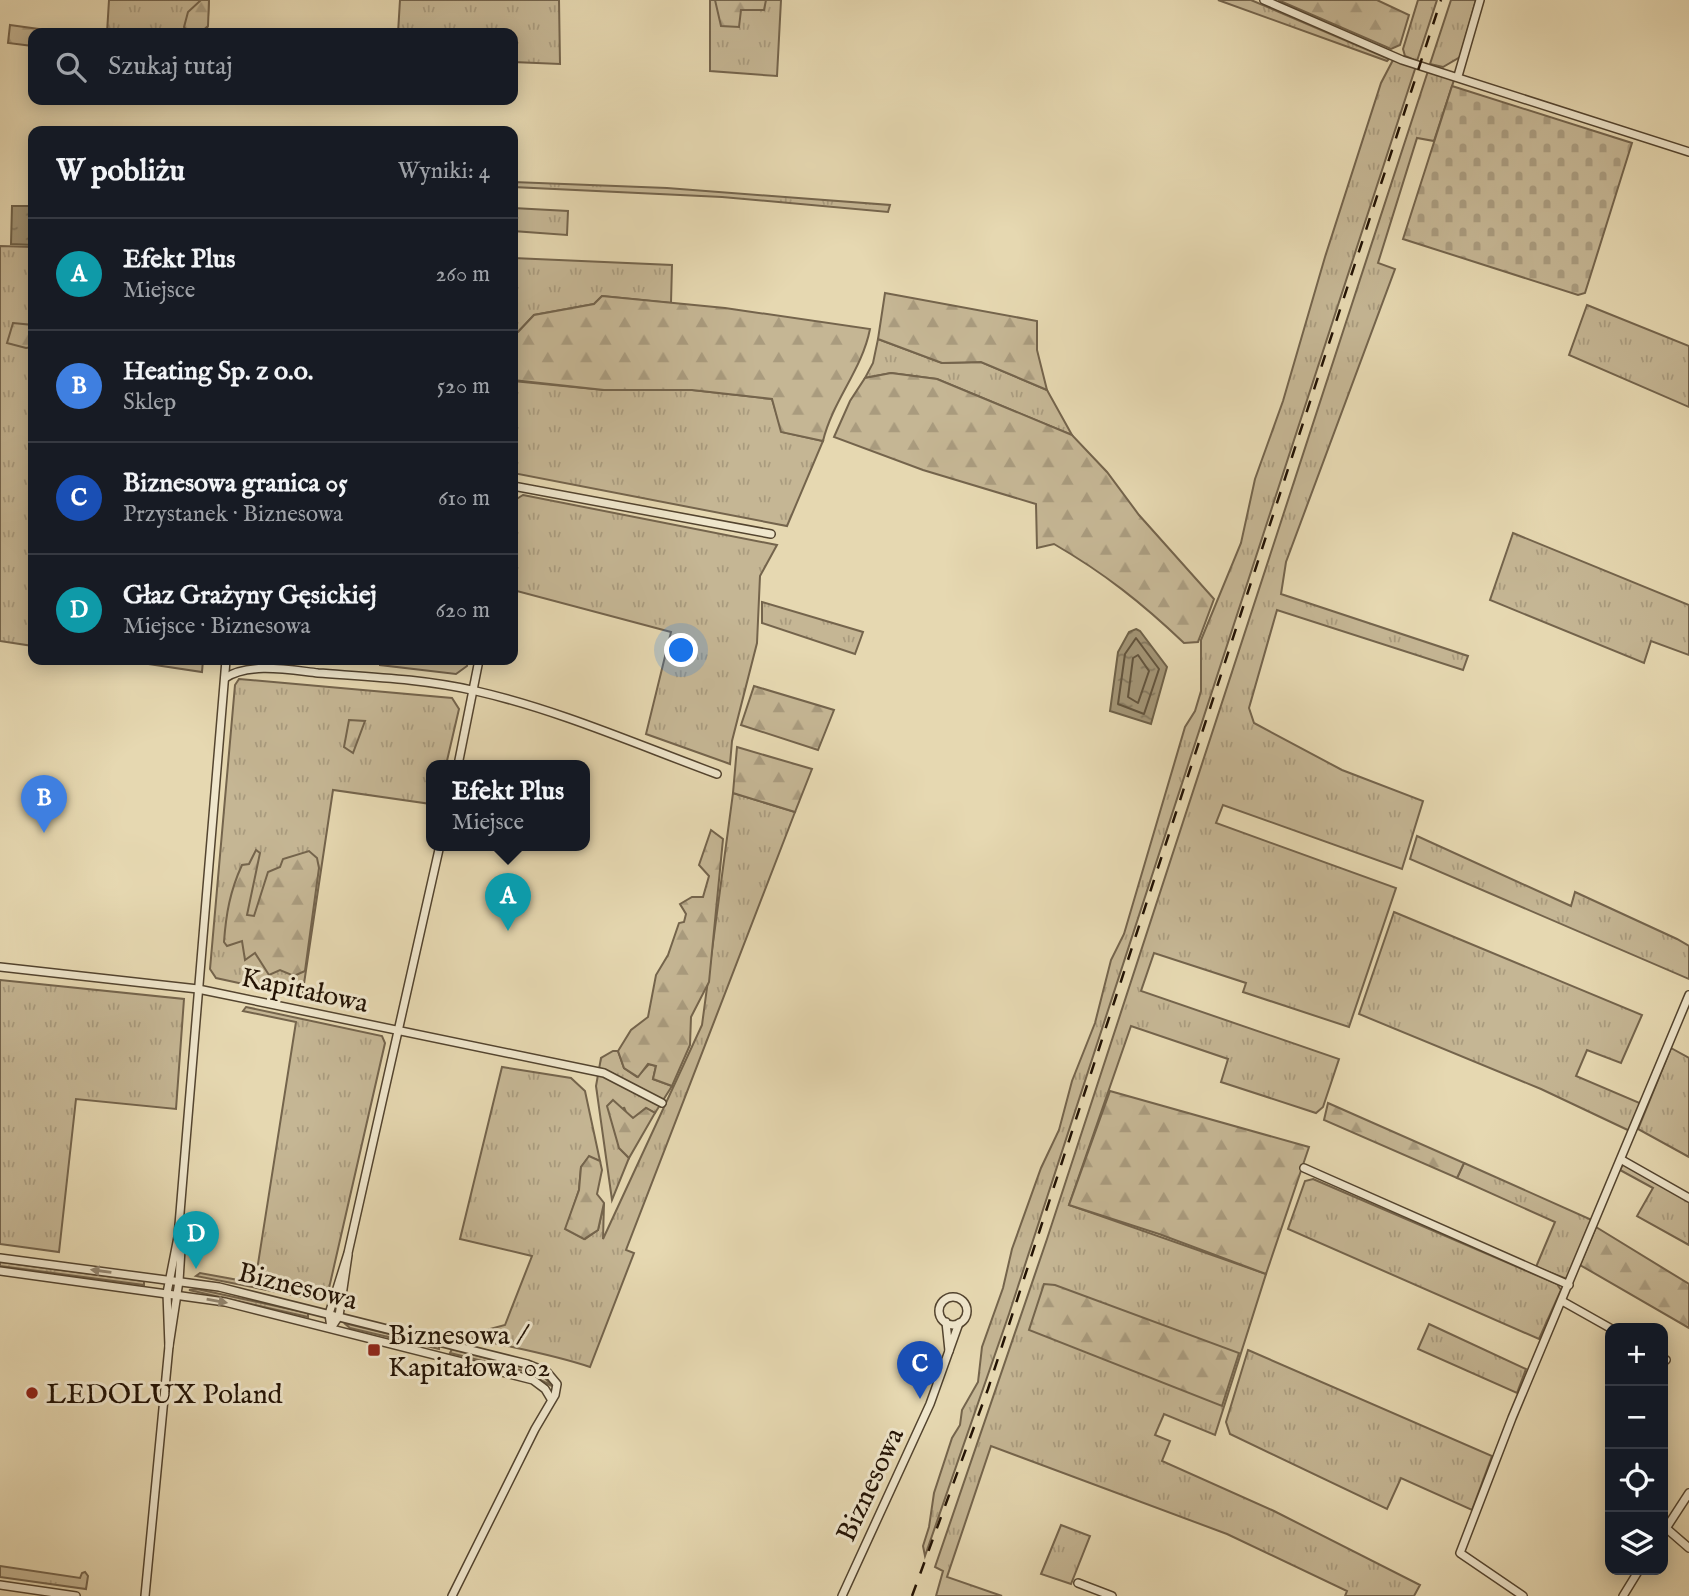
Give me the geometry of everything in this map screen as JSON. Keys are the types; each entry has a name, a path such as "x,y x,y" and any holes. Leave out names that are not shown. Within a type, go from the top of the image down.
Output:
{"street":[{"path":"1264,0 1402,60 1689,152"},
{"path":"1458,76 1480,0"},
{"path":"518,487 771,534"},
{"path":"169,1346 167,1293 178,1237 226,665"},
{"path":"459,760 478,665"},
{"path":"225,678 235,671 254,669 298,671 409,680 474,690 530,706 717,774"},
{"path":"331,1328 339,1316 348,1253 439,851"},
{"name":"Kapitałowa","path":"0,967 198,989 597,1072 613,1076 662,1102"},
{"path":"1523,1596 1460,1553 1512,1418 1689,995"},
{"path":"1622,1160 1689,1198"},
{"path":"1304,1168 1569,1285"},
{"path":"145,1596 169,1346 179,1281 181,1250 178,1237"},
{"path":"331,1328 329,1314 348,1253"},
{"name":"Biznesowa","path":"0,1258 235,1290 540,1368 554,1377 557,1391 551,1399 545,1389 533,1380 256,1309 177,1294 0,1271"},
{"path":"946,1322 959,1323 965,1317 967,1308 962,1300 954,1297 946,1299 940,1306 940,1315 946,1322 949,1352"},
{"path":"1562,1301 1605,1325"},
{"name":"Biznesowa","path":"842,1596 930,1404 959,1323"},
{"path":"452,1596 551,1399"},
{"path":"1668,1525 1689,1493"},
{"path":"1668,1534 1689,1548"},
{"path":"1623,1596 1636,1575"},
{"path":"1078,1583 1112,1596"},
{"path":"0,1585 76,1596"}],"green space":[{"path":"109,0 209,0 207,28 107,28"},
{"path":"201,0 209,0 208,26 185,28 188,12"},
{"path":"400,0 559,0 560,64 518,62 518,28 398,28"},
{"path":"710,0 781,0 777,76 710,71"},
{"path":"715,0 766,0 764,10 741,10 739,27 721,26"},
{"path":"1218,0 1251,0 1389,59 1387,61"},
{"path":"1278,0 1377,0 1409,15 1400,45 1391,49"},
{"path":"1418,0 1437,0 1417,61 1405,56 1403,49"},
{"path":"1451,0 1476,0 1460,57 1443,67 1430,64"},
{"path":"10,25 32,28 28,28 28,45 8,43"},
{"path":"1393,60 1416,66 1009,1314 925,1556 923,1546 934,1493 952,1438 960,1425 962,1410 978,1382 982,1347 1003,1288 1012,1249 1041,1168 1059,1130 1072,1081 1095,1023 1111,960 1124,934 1185,727 1195,711 1201,691 1201,640 1241,543 1255,479 1283,401 1325,257 1381,83"},
{"path":"1428,71 1454,80 1434,141 1417,138 1378,263 1395,269 1286,562 1281,594 1468,656 1463,670 1277,610 1249,708 1254,723 1342,770 1423,801 1402,869 1223,805 1216,823 1396,888 1349,1027 1243,992 1246,983 1154,953 1141,991 1339,1059 1323,1107 1316,1113 1221,1082 1228,1059 1131,1026 1069,1205 1266,1274 1215,1435 1164,1414 1155,1435 1170,1441 1162,1461 1274,1511 1420,1585 1414,1596 1345,1596 1347,1591 1227,1534 991,1446 947,1577 1002,1596 936,1596 943,1571 935,1567 1047,1239"},
{"path":"1452,86 1632,143 1585,293 1578,295 1403,239"},
{"path":"518,182 667,188 890,205 888,212 722,197 518,187"},
{"path":"518,208 568,211 567,235 518,231"},
{"path":"0,246 28,247 28,645 0,641"},
{"path":"518,258 672,265 671,303 602,296 594,304 534,315 518,332"},
{"path":"885,293 1037,321 1037,350 1047,390 981,362 942,363 878,339"},
{"path":"602,296 725,308 870,329 861,358 833,412 823,441 781,432 772,399 692,390 604,390 518,381 518,332 534,315 594,304"},
{"path":"1587,305 1689,346 1689,407 1569,355"},
{"path":"13,323 28,324 28,348 7,343"},
{"path":"878,339 942,363 981,362 1047,390 1072,435 937,379 891,373 865,378 873,363"},
{"path":"891,373 937,379 1072,435 1107,472 1139,515 1214,599 1198,642 1184,643 1122,589 1054,544 1037,548 1036,504 923,470 834,437 850,401 865,378"},
{"path":"518,381 604,390 692,390 772,399 782,432 823,441 787,526 518,474"},
{"path":"523,495 777,545 760,576 757,643 732,741 730,764 646,734 671,632 518,591 518,498"},
{"path":"1513,533 1689,605 1689,655 1651,641 1644,663 1490,600"},
{"path":"762,602 863,632 855,654 762,623"},
{"path":"155,665 203,665 202,672"},
{"path":"380,665 467,665 456,674"},
{"path":"239,679 452,698 459,709 447,760 426,760 426,803 333,790 302,997 216,978 210,969 235,685"},
{"path":"754,686 834,710 818,750 741,725"},
{"path":"349,720 365,721 353,753 344,747"},
{"path":"737,747 812,769 795,812 733,793"},
{"path":"733,793 795,812 626,1250 634,1253 590,1367 464,1336 505,1325 532,1256 460,1239 502,1067 571,1078 585,1091 600,1161 589,1157 581,1167 579,1190 566,1229 585,1239 598,1230 604,1203 603,1239 702,1025"},
{"path":"711,830 723,839 709,982 691,1017 690,1045 672,1086 653,1079 656,1066 648,1064 638,1077 624,1068 618,1051 631,1030 648,1017 656,975 668,955 679,923 684,922 686,914 680,904 692,897 703,897 709,876 699,865"},
{"path":"1417,836 1571,906 1575,892 1677,939 1689,946 1689,979 1410,859"},
{"path":"256,850 260,853 247,915 254,916 268,872 280,867 283,859 309,851 317,858 319,868 305,971 294,976 280,970 269,975 255,953 245,960 242,941 227,946 224,942 227,912 234,884 242,865 249,864"},
{"path":"1394,912 1642,1015 1621,1063 1587,1050 1576,1076 1642,1104 1632,1132 1541,1089 1359,1014"},
{"path":"0,980 184,999 176,1109 76,1099 59,1252 0,1244"},
{"path":"246,1007 382,1036 385,1043 327,1297 323,1301 196,1276 200,1273 255,1283 296,1022 243,1011"},
{"path":"1671,1048 1689,1058 1689,1157 1638,1129"},
{"path":"618,1051 624,1068 637,1077 649,1064 656,1066 653,1079 672,1086 655,1113 646,1108 634,1118 628,1117 624,1107 619,1148 629,1158 612,1200 596,1086 601,1058"},
{"path":"1110,1091 1309,1147 1266,1274 1159,1234 1069,1205"},
{"path":"613,1100 633,1118 646,1108 655,1113 629,1158 619,1148 607,1106"},
{"path":"1328,1103 1464,1163 1457,1178 1324,1120"},
{"path":"589,1156 600,1161 602,1170 597,1194 604,1203 598,1230 584,1239 565,1229 579,1190 581,1167"},
{"path":"1464,1163 1594,1221 1567,1279 1536,1267 1555,1222 1457,1178"},
{"path":"1623,1164 1689,1202 1689,1245 1637,1216 1653,1188 1620,1170"},
{"path":"1313,1179 1557,1284 1561,1290 1539,1339 1288,1229 1305,1181"},
{"path":"1596,1227 1689,1284 1689,1328 1580,1265"},
{"path":"0,1262 144,1281 144,1285 0,1266"},
{"path":"1044,1284 1055,1285 1239,1353 1222,1406 1029,1330"},
{"path":"197,1289 308,1313 308,1317 189,1290"},
{"path":"344,1323 439,1346 439,1349 350,1328"},
{"path":"1429,1324 1526,1369 1517,1393 1418,1349"},
{"path":"452,1349 540,1372 552,1386 523,1371 450,1353"},
{"path":"1248,1350 1492,1456 1472,1510 1401,1478 1387,1509 1230,1434 1226,1422"},
{"path":"1061,1525 1090,1536 1071,1584 1041,1574"},
{"path":"0,1566 80,1578 85,1572 88,1576 86,1589 0,1577"}],"water":[{"path":"12,206 28,206 28,245 11,244"},
{"path":"1136,629 1167,667 1151,724 1110,711 1118,652 1129,632"}],"railway":[{"path":"912,1596 988,1389 1441,0"}],"place":[{"name":"Heating Sp. z o.o.","path":"44,833"},
{"name":"Efekt Plus","path":"508,931"},
{"name":"Głaz Grażyny Gęsickiej","path":"196,1269"},
{"name":"Biznesowa / Kapitałowa 02","path":"374,1350"},
{"name":"LEDOLUX Poland","path":"32,1393"},
{"name":"Biznesowa granica 05","path":"920,1399"}]}
